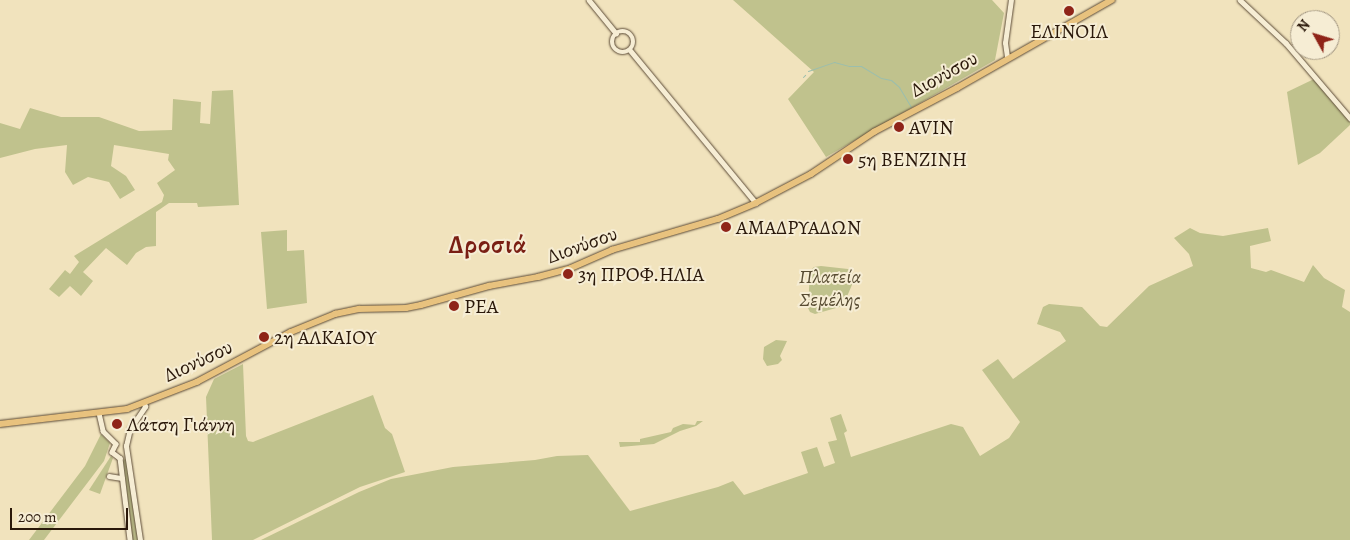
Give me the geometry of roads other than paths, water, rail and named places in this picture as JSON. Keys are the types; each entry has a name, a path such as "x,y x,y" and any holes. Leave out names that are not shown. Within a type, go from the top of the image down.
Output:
{"main road":[{"name":"Διονύσου","path":"0,424 99,413 144,403 204,378 290,332 335,314 359,309 406,308 480,288 557,273 612,250 696,226 756,203 822,167 874,132 957,88 1007,57 1112,0"}],"street":[{"path":"589,0 616,33"},
{"path":"1007,57 1005,43 1011,0"},
{"path":"1240,0 1286,43 1350,118"},
{"path":"623,31 630,34 634,40 630,50 621,53 614,48 612,42 616,33 623,31"},
{"path":"630,50 756,203"},
{"path":"140,540 126,446 130,429 145,407 144,403"},
{"path":"99,413 101,427 116,444"},
{"path":"116,444 120,443 126,446"},
{"path":"116,444 112,452 120,458 130,540"},
{"path":"120,458 127,453"},
{"path":"109,476 122,478"}],"waterway":[{"path":"808,71 834,62 849,66 861,66 881,78 891,80 899,87 911,107"}],"place":[{"name":"ΕΛΙΝΟΙΛ","path":"1069,11"},
{"name":"AVIN","path":"899,127"},
{"name":"5η ΒΕΝΖΙΝΗ","path":"848,159"},
{"name":"ΑΜΑΔΡΥΑΔΩΝ","path":"726,227"},
{"name":"3η ΠΡΟΦ.ΗΛΙΑ","path":"568,274"},
{"name":"ΡΕΑ","path":"454,306"},
{"name":"2η ΑΛΚΑΙΟΥ","path":"264,337"},
{"name":"Λάτση Γιάννη","path":"117,424"}],"district":[{"name":"Δροσιά","path":"488,245"}],"park label":[{"name":"Πλατεία Σεμέλης","path":"830,288"}]}
